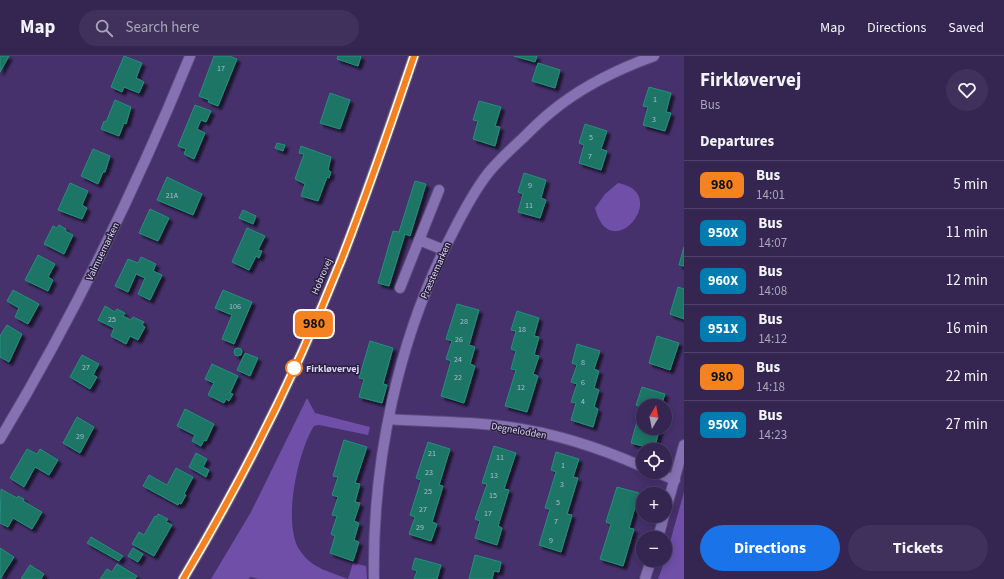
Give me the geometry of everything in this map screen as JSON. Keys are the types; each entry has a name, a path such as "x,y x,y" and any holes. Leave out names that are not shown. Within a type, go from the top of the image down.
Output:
{"main road":[{"name":"Hobrovej","path":"183,579 247,464 286,385 322,305 364,199 414,56"}],"street":[{"name":"Valmuemarken","path":"0,439 33,384 91,275 146,159 190,56"},
{"name":"Præstemarken","path":"374,579 376,514 389,419 413,323 444,250 470,199 489,172 503,156 551,112 578,92 607,76 654,56"},
{"path":"400,288 439,190"},
{"path":"419,240 444,250"},
{"name":"Degnelodden","path":"389,419 487,424 528,431 594,448 636,464"},
{"path":"672,490 684,445"},
{"path":"645,579 649,567"}],"shaded area":[{"path":"618,183 630,187 638,195 640,206 637,216 630,225 621,230 611,230 602,224 595,208 605,194"},
{"path":"307,398 315,413 370,427 368,435 319,425 314,426 302,453 294,489 292,525 295,540 301,552 316,566 348,579 259,579 250,577 249,579 211,579 251,512"},
{"path":"684,492 684,579 658,579 662,567 672,567 672,535"},
{"path":"353,563 366,566 367,579 348,579"}],"building":[{"path":"0,56 9,56 0,72"},
{"path":"124,56 142,63 136,78 144,82 139,93 124,87 122,92 111,87"},
{"path":"214,56 229,56 237,59 218,106 199,96"},
{"path":"338,56 361,56 358,66 337,59"},
{"path":"514,56 537,56 535,62"},
{"path":"538,63 560,70 555,88 532,81"},
{"path":"649,87 671,93 666,112 671,113 665,131 643,125 648,107 643,106"},
{"path":"330,93 350,100 340,129 320,123"},
{"path":"115,100 131,107 126,124 124,123 119,136 101,129 104,121 106,122"},
{"path":"479,101 501,107 495,126 500,127 495,146 473,139 478,121 473,120"},
{"path":"195,105 211,111 206,122 201,120 197,129 205,133 194,159 184,154 186,149 178,146"},
{"path":"585,124 607,131 601,149 607,151 601,170 579,163 584,145 579,143"},
{"path":"277,143 285,145 283,151 275,148"},
{"path":"301,146 331,157 328,170 331,172 329,178 327,177 318,201 301,196 305,184 295,179 304,154 299,153"},
{"path":"93,149 110,156 105,172 103,172 98,184 81,176"},
{"path":"524,173 546,180 541,198 546,200 540,218 518,212 523,194 518,192"},
{"path":"167,177 202,194 193,215 157,200"},
{"path":"415,181 426,184 410,236 405,234 389,286 378,283 393,231 399,232"},
{"path":"70,183 88,191 82,205 87,208 82,219 58,210"},
{"path":"150,209 169,218 158,241 139,233"},
{"path":"243,210 256,216 253,224 239,218"},
{"path":"59,225 66,229 65,231 73,235 64,254 44,244 53,226 57,228"},
{"path":"247,228 265,236 258,250 262,251 259,258 256,256 249,270 232,262"},
{"path":"684,247 684,266 679,265"},
{"path":"38,255 55,264 48,277 53,280 48,291 25,280"},
{"path":"141,257 156,264 153,271 162,275 150,300 138,294 145,278 136,274 128,292 115,286 128,259 138,263"},
{"path":"678,287 684,289 684,319 670,314"},
{"path":"13,290 39,304 28,324 15,317 19,308 7,301"},
{"path":"223,290 252,302 234,344 222,339 232,315 215,308"},
{"path":"457,304 479,310 469,345 475,347 470,364 475,366 464,403 441,396 451,361 446,359 452,341 446,339"},
{"path":"105,306 115,312 117,309 125,313 123,316 131,320 133,317 144,322 142,325 145,327 138,340 130,336 126,344 111,336 114,328 98,320"},
{"path":"517,311 539,318 534,336 539,337 534,355 539,356 533,374 538,376 527,412 505,406 516,370 511,369 516,351 511,349 516,331 511,330"},
{"path":"7,325 22,334 9,362 0,357 0,336"},
{"path":"657,336 679,343 670,370 649,363"},
{"path":"370,341 393,348 383,384 387,385 382,403 359,397 364,379 359,378"},
{"path":"577,344 600,351 594,369 599,371 594,388 599,390 594,407 598,409 593,427 571,420 576,403 571,402 577,384 571,382 577,365 572,363"},
{"path":"236,348 240,348 242,352 240,356 236,356 234,354 234,350"},
{"path":"245,353 258,358 250,376 237,370"},
{"path":"82,355 99,364 93,375 97,377 90,389 70,377"},
{"path":"212,364 238,376 230,393 233,394 229,401 226,399 224,403 208,395 214,383 205,379"},
{"path":"642,387 665,394 663,399 638,399"},
{"path":"185,409 214,424 206,441 204,440 201,446 192,441 195,435 177,426"},
{"path":"77,417 94,427 80,453 63,443"},
{"path":"636,425 636,435 658,435 656,443 636,443 636,444 631,443"},
{"path":"344,440 367,447 355,483 360,484 355,502 360,503 354,521 359,523 354,540 359,542 353,561 330,553 335,536 331,534 337,516 332,515 338,497 332,495 338,477 333,476"},
{"path":"428,442 450,449 439,485 443,486 432,522 437,524 431,541 409,534 415,517 410,515 421,480 416,478"},
{"path":"494,446 516,453 504,489 509,490 498,526 502,528 497,545 475,538 480,521 475,519 487,484 482,483"},
{"path":"27,449 37,454 40,449 58,460 49,475 35,467 24,487 10,478"},
{"path":"556,452 579,459 573,477 578,478 567,514 572,515 561,552 539,545 550,509 545,508 556,472 551,470"},
{"path":"196,453 207,459 203,467 209,470 206,477 189,467"},
{"path":"176,468 193,477 184,494 186,495 181,504 179,503 178,505 143,486 149,475 167,485"},
{"path":"617,487 636,492 636,504 629,528 634,529 623,566 600,559 611,524 606,522"},
{"path":"1,489 17,498 18,496 24,499 23,501 42,512 32,529 13,518 8,527 0,523"},
{"path":"158,514 168,519 166,522 172,525 154,556 132,544 139,532 144,535 155,516 156,517"},
{"path":"91,537 123,556 119,561 87,543"},
{"path":"0,548 14,557 0,579"},
{"path":"133,548 143,554 138,562 128,556"},
{"path":"475,555 501,562 499,572 494,571 492,579 469,579"},
{"path":"415,558 441,565 437,579 414,579 417,571 412,569"},
{"path":"117,564 137,576 135,579 100,579 107,569 112,572"},
{"path":"30,565 44,574 41,579 21,579"}],"bus line":[{"name":"980","path":"183,579 247,464 296,364 342,257 414,56"}],"place":[{"name":"Firkløvervej","path":"294,368"}]}
